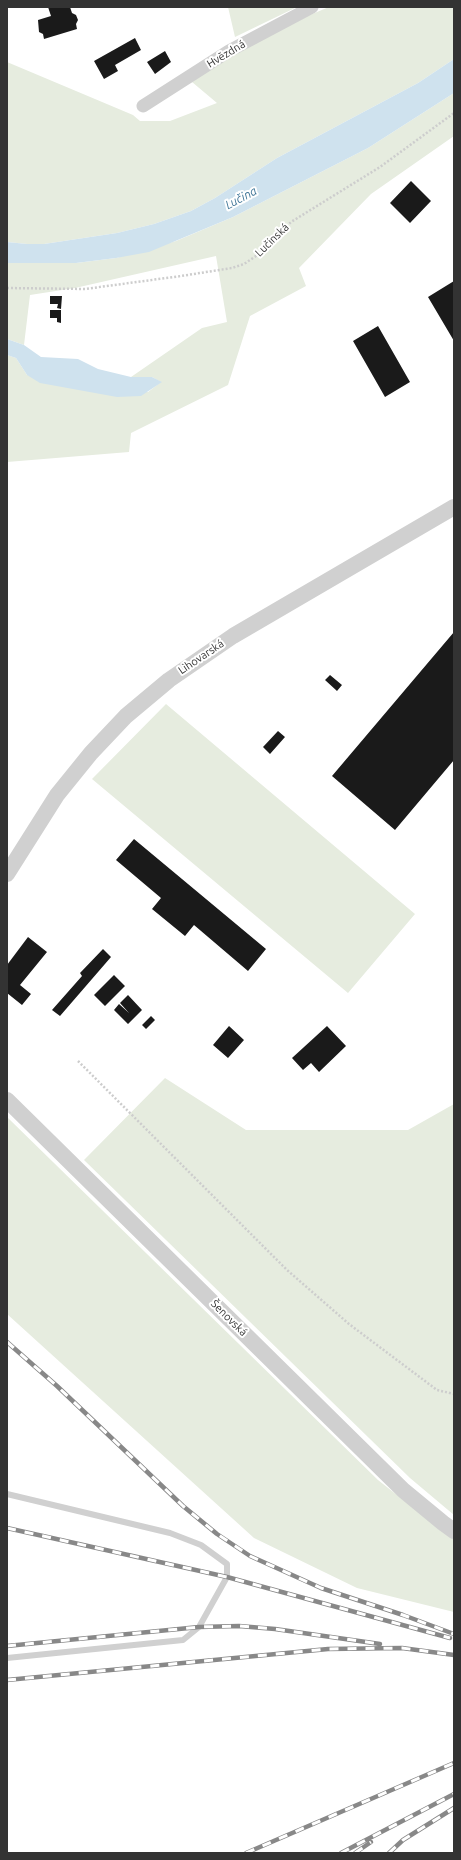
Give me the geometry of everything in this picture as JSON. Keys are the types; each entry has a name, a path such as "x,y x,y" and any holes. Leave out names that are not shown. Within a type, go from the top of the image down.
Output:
{"street":[{"name":"Hvězdná","path":"143,106 229,51 312,7"},
{"name":"Lihovarská","path":"7,874 57,795 91,753 126,716 169,680 233,636 454,507"},
{"name":"Šenovská","path":"7,1100 403,1490 443,1524 454,1530"}],"lane":[{"path":"7,1494 170,1533 201,1545 227,1564 227,1576 199,1627 183,1640 7,1658"}],"path":[{"name":"Lučinská","path":"7,288 85,289 232,268 244,264 259,254 291,222 380,167 454,113"},
{"path":"78,1061 287,1270 349,1324 437,1390 454,1394"}],"shaded area":[{"path":"228,7 297,7 235,37"},
{"path":"329,7 454,7 454,59 418,83 277,158 215,198 191,211 154,224 117,233 44,244 7,242 7,62 133,115 140,121 170,121 217,103 192,82 214,66 288,24"},
{"path":"454,93 454,136 371,194 299,268 306,286 250,316 228,385 131,433 129,452 7,462 7,355 16,358 27,375 148,392 161,382 152,377 131,377 202,328 227,322 216,256 75,288 30,295 24,345 7,339 7,263 76,263 116,258 176,241 233,217 368,148"},
{"path":"166,704 415,914 348,993 92,779"},
{"path":"165,1078 246,1130 408,1130 454,1104 454,1515 410,1478 84,1160"},
{"path":"7,1117 378,1480 454,1540 454,1612 357,1588 254,1538 7,1314"}],"water":[{"name":"Lučina","path":"454,59 454,93 368,148 233,217 149,252 76,263 7,263 7,242 44,244 117,233 154,224 191,211 215,198 277,158 418,83"},
{"path":"7,339 24,345 41,357 78,359 98,369 131,377 152,377 162,382 141,396 117,397 40,383 27,375 16,358 7,355"}],"building":[{"path":"48,7 70,7 72,13 76,15 78,20 76,24 77,29 44,39 43,34 39,32 38,20 51,16"},
{"path":"135,38 141,50 115,65 118,71 104,79 94,61"},
{"path":"165,51 171,62 155,74 147,62"},
{"path":"411,181 431,201 410,223 390,203"},
{"path":"454,281 454,341 428,297"},
{"path":"50,296 62,296 61,309 57,308 58,304 50,304"},
{"path":"50,310 61,310 61,323 57,322 57,318 50,318"},
{"path":"378,326 410,382 385,397 353,341"},
{"path":"454,632 454,760 395,830 332,776"},
{"path":"330,675 342,685 337,691 325,680"},
{"path":"278,731 285,737 270,754 263,747"},
{"path":"134,839 266,949 248,971 194,925 185,936 152,909 161,898 116,860"},
{"path":"28,937 47,952 20,985 31,994 22,1005 7,993 7,965"},
{"path":"103,949 111,957 60,1016 52,1010 82,976 80,973"},
{"path":"114,975 125,986 105,1006 94,995"},
{"path":"128,995 142,1010 128,1024 114,1010 119,1004 129,1013 120,1003"},
{"path":"151,1016 155,1020 146,1029 142,1025"},
{"path":"229,1026 244,1040 228,1058 213,1045"},
{"path":"327,1026 346,1046 319,1072 311,1063 303,1070 292,1058"}],"railway":[{"path":"7,1342 57,1386 183,1506 217,1534 250,1556 321,1588 403,1615 454,1634"},
{"path":"7,1528 227,1577 450,1638"},
{"path":"7,1646 199,1627 239,1626 275,1629 380,1644"},
{"path":"7,1680 328,1649 402,1648 454,1655"},
{"path":"246,1853 454,1763"},
{"path":"341,1853 454,1794"},
{"path":"389,1853 403,1840 454,1808"},
{"path":"355,1853 371,1842"}]}
